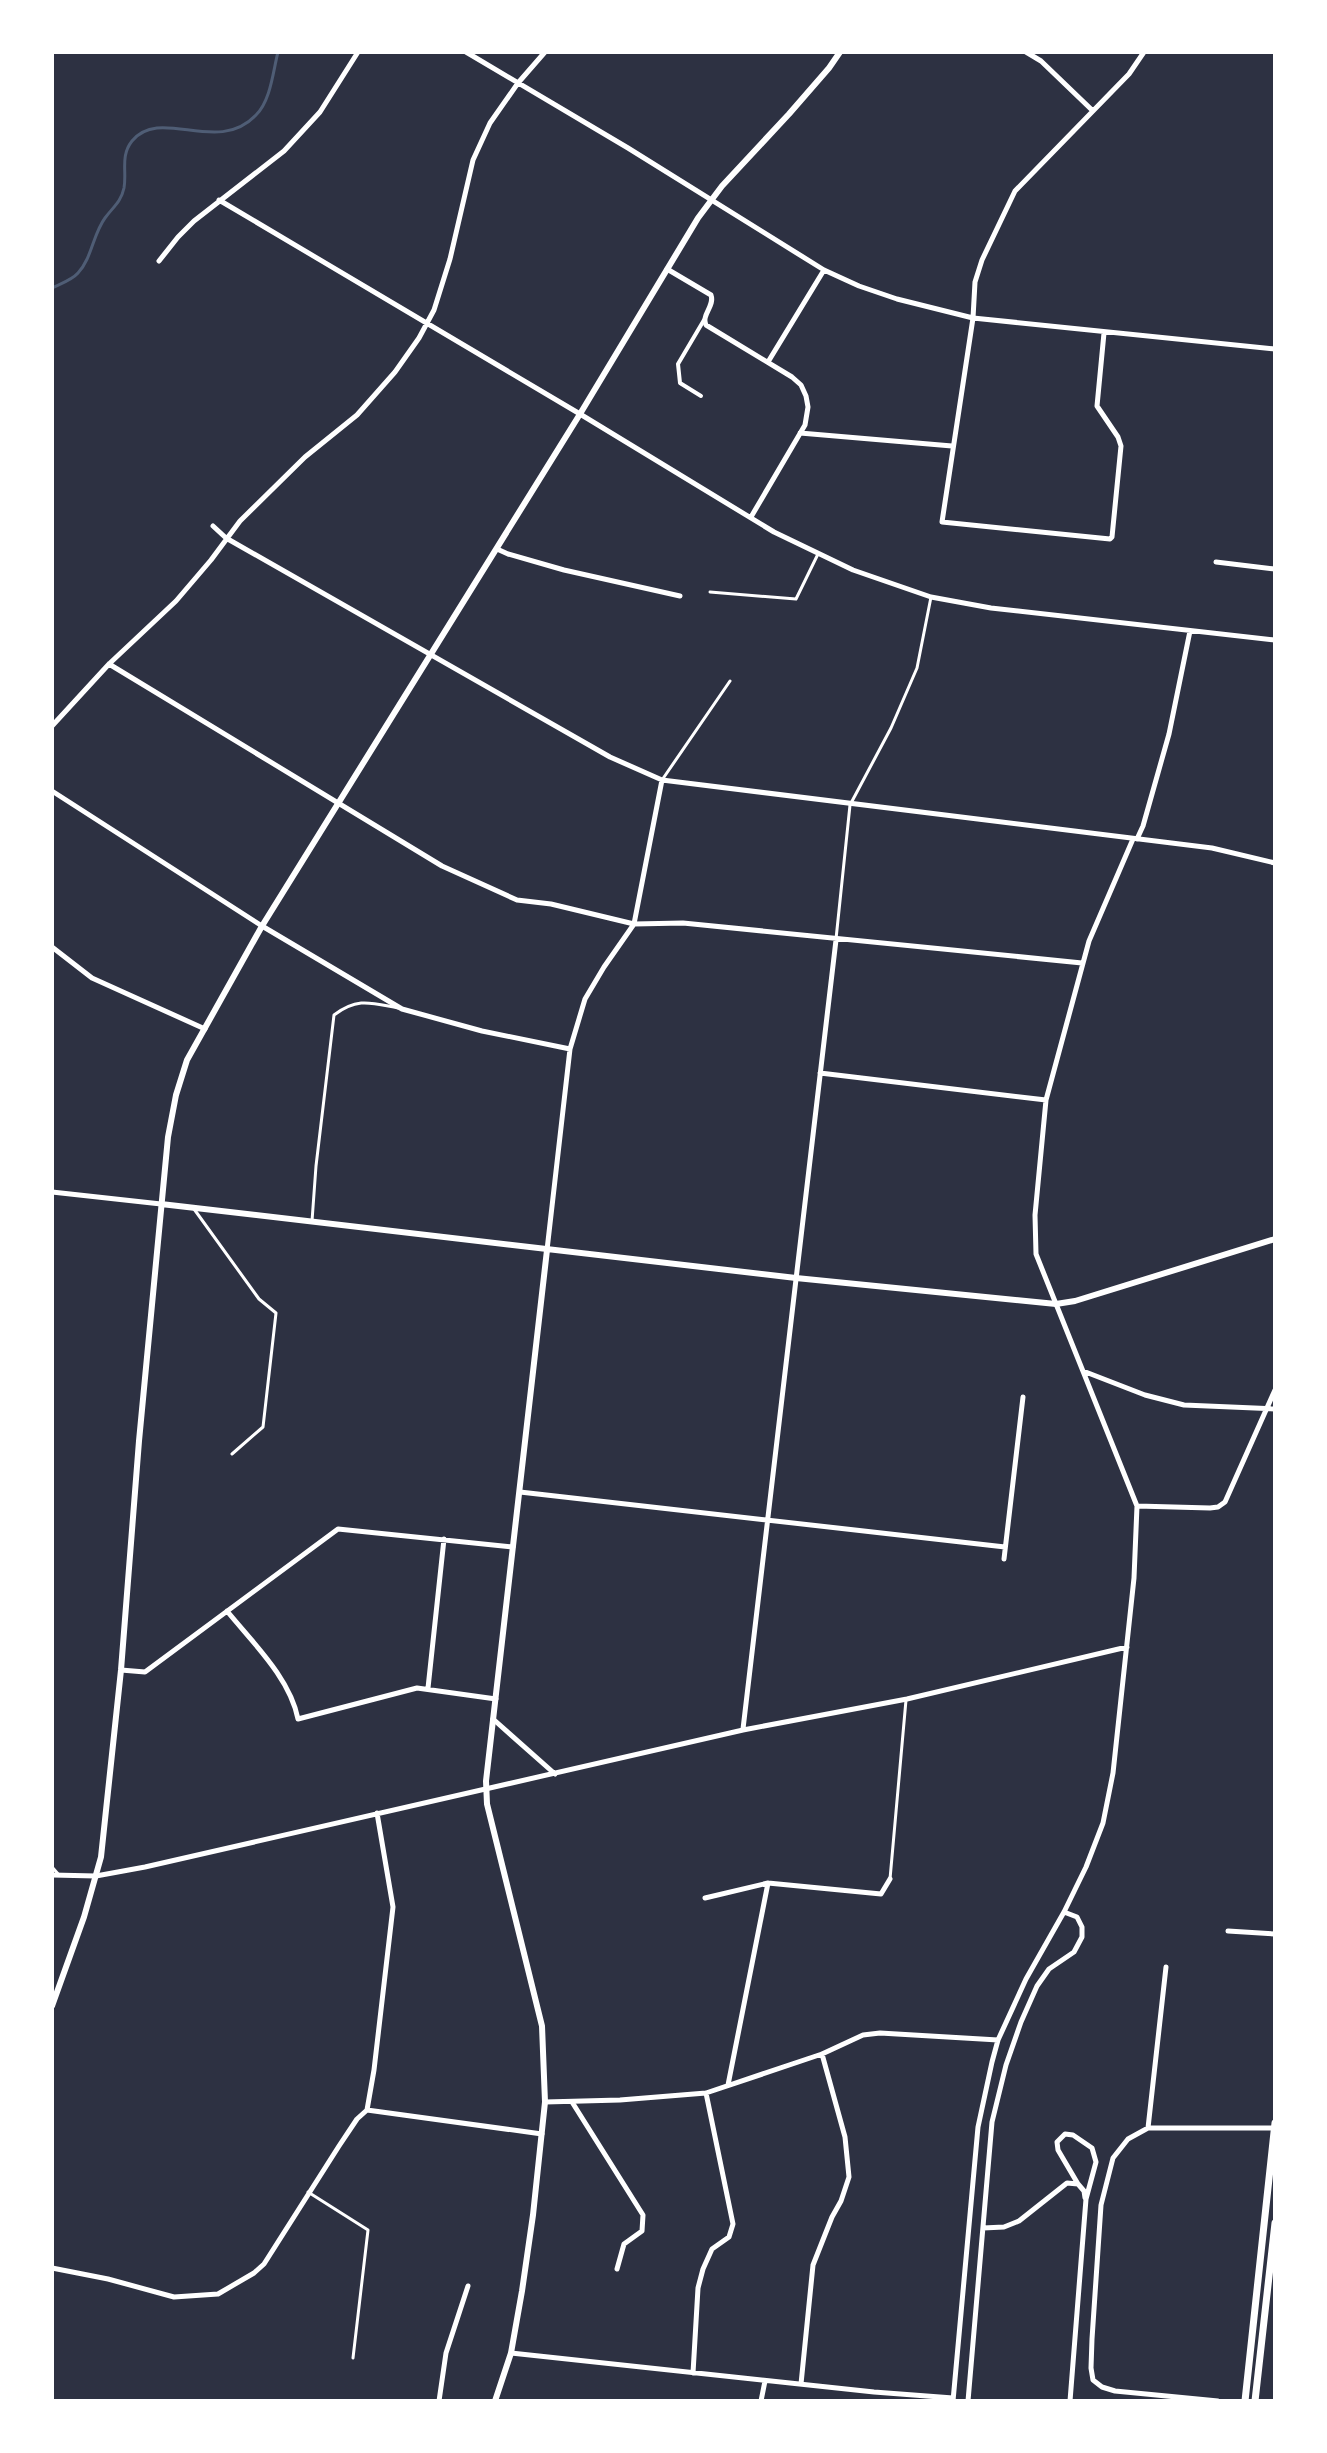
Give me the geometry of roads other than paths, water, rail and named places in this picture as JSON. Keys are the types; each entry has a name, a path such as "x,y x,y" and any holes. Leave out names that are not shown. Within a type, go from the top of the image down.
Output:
{"main road":[{"path":"1245,2401 1275,2126"},
{"path":"1255,2401 1275,2223"}],"street":[{"path":"159,261 178,237 219,200 284,151 320,112 358,52"},
{"path":"466,52 824,270 859,286 973,318 1275,349"},
{"path":"52,726 109,664 176,601 240,521 305,457 357,415 380,391 428,324 434,310 450,259 473,160 490,123 545,52"},
{"path":"52,2006 101,1857 121,1670 168,1137 187,1060 262,926 710,200 789,114 840,52"},
{"path":"1026,52 1041,61 1093,111"},
{"path":"1104,333 1097,406 1121,446 1112,537 942,522 980,264 1015,191 1129,74 1144,52"},
{"path":"219,200 796,545 853,570 931,597 1030,614 1275,640"},
{"path":"667,269 711,295 713,301 678,364 680,383 701,396"},
{"path":"768,362 824,270"},
{"path":"704,320 706,325 801,385 808,407 805,425 751,517"},
{"path":"800,433 952,446"},
{"path":"213,526 226,538 430,656 610,757 662,780 1212,848 1275,863"},
{"path":"497,549 564,570 680,596"},
{"path":"1216,562 1275,569"},
{"path":"511,2353 953,2400 978,2127 998,2040 1026,1979 1086,1867 1103,1823 1113,1773 1134,1578 1137,1506 1036,1254 1035,1215 1046,1100 1093,927 1143,826 1169,734 1190,631"},
{"path":"109,664 442,866 517,900 551,904 634,924 683,923 1082,963"},
{"path":"495,2401 511,2353 533,2215 545,2102 542,2026 487,1804 493,1719 570,1049 585,999 634,924 662,780"},
{"path":"52,791 262,926 402,1009 482,1031 570,1049"},
{"path":"743,1730 836,940"},
{"path":"52,947 92,978 205,1029"},
{"path":"820,1073 1046,1100"},
{"path":"52,1192 796,1278 1056,1304 1075,1301 1275,1239"},
{"path":"1083,1371 1145,1395 1184,1405 1272,1408"},
{"path":"1137,1506 1218,1507 1230,1494 1272,1408 1275,1390"},
{"path":"1004,1559 1023,1397"},
{"path":"520,1492 1005,1547"},
{"path":"121,1670 145,1672 338,1529 513,1547"},
{"path":"428,1688 444,1539"},
{"path":"227,1611 273,1669 295,1706 298,1719 417,1688 496,1699"},
{"path":"56,1875 96,1876 743,1730 907,1699 1127,1647"},
{"path":"493,1719 555,1774"},
{"path":"52,2268 174,2297 218,2294 264,2264 308,2192 357,2119 367,2110 393,1907 377,1813"},
{"path":"705,1898 768,1883 881,1894 890,1879"},
{"path":"728,2085 768,1883"},
{"path":"968,2401 992,2122 1006,2065 1021,2022 1049,1969 1074,1952 1082,1937 1082,1927 1077,1917 1064,1912"},
{"path":"1228,1931 1275,1934"},
{"path":"1148,2128 1166,1967"},
{"path":"545,2102 706,2093 822,2054 863,2035 880,2033 998,2040"},
{"path":"801,2384 813,2265 849,2177 845,2137 822,2054"},
{"path":"693,2373 698,2288 703,2269 712,2249 729,2237 733,2224 706,2093"},
{"path":"572,2102 643,2215 642,2231 624,2244 617,2269"},
{"path":"367,2110 542,2134"},
{"path":"1218,2401 1115,2391 1093,2380 1091,2368 1101,2205 1113,2158 1128,2139 1148,2128 1275,2126"},
{"path":"1070,2401 1086,2199 1096,2162 1092,2148 1073,2135 1065,2134 1057,2146 1086,2199"},
{"path":"983,2228 1004,2227 1019,2221 1062,2185 1078,2184"},
{"path":"439,2401 446,2353 468,2286"},
{"path":"761,2401 765,2381"}],"lane":[{"path":"710,592 796,599 818,554"},
{"path":"836,940 850,805 891,728 917,668 931,597"},
{"path":"662,780 730,681"},
{"path":"312,1221 334,1015 346,1006 361,1001 402,1009"},
{"path":"193,1207 259,1299 276,1313 263,1427 232,1454"},
{"path":"890,1879 907,1699"},
{"path":"52,1867 56,1875"},
{"path":"308,2192 368,2230 353,2358"}],"waterway":[{"path":"52,288 73,278 83,267 101,224 121,197 126,152 132,141 144,132 158,128 207,132 241,126 256,115 265,102 278,52"}]}
